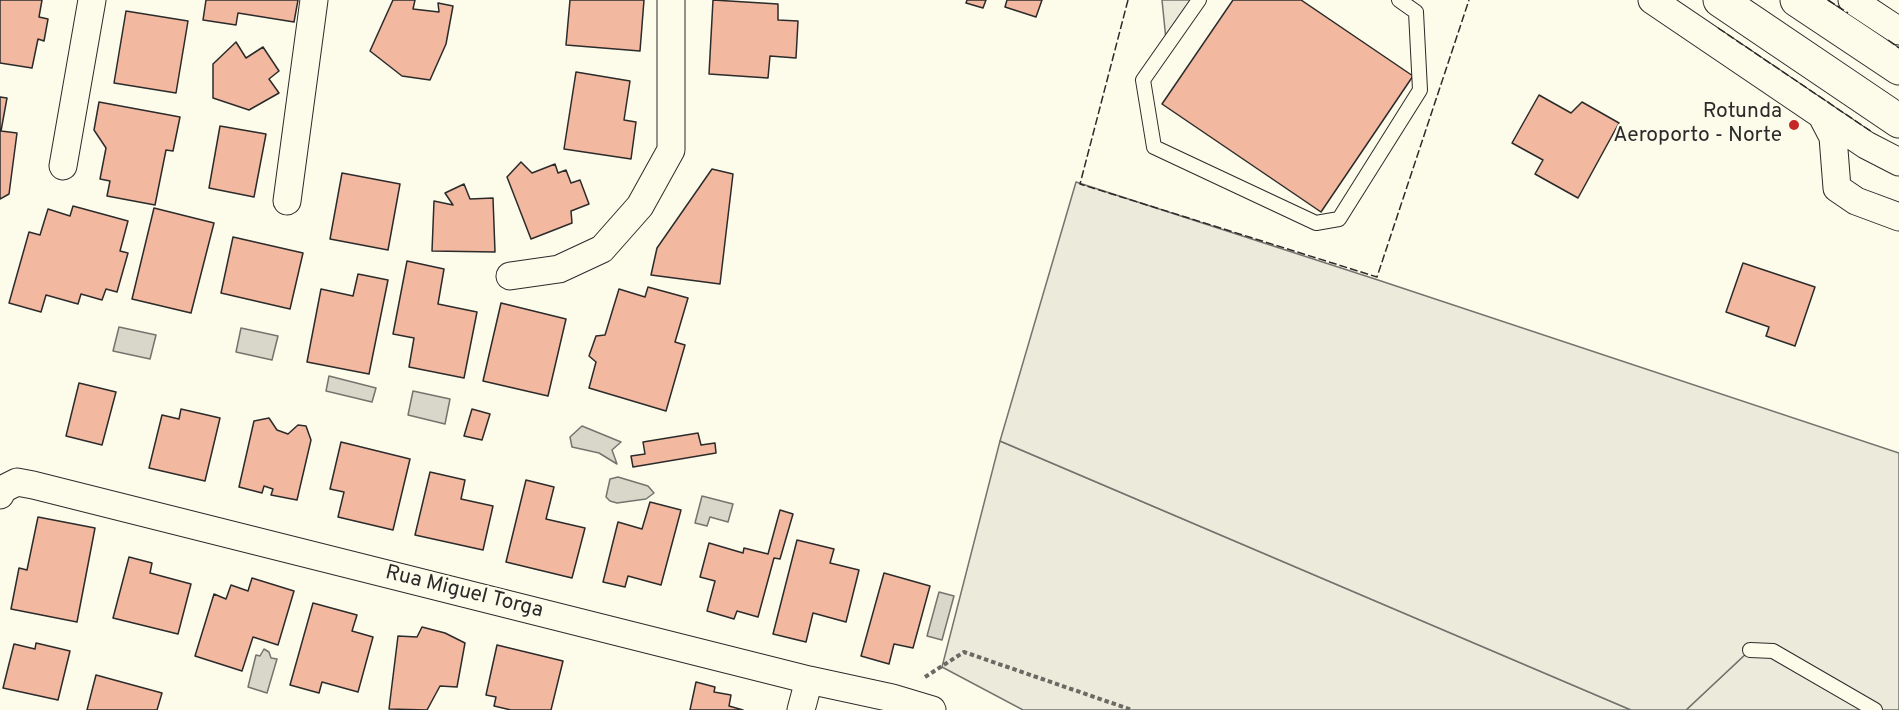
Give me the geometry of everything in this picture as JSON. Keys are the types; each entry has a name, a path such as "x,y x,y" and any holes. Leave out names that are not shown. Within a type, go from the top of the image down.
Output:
{"main road":[{"path":"1720,0 1899,121"},
{"path":"1797,0 1899,68"}],"street":[{"path":"63,166 92,0"},
{"path":"287,201 314,0"},
{"path":"510,276 559,269 602,249 640,206 671,150 671,0"},
{"path":"1652,0 1866,145 1899,162"},
{"path":"1852,0 1899,31"},
{"path":"1821,114 1833,137 1838,188 1856,201 1899,216"},
{"path":"1835,158 1847,149 1866,145"},
{"name":"Rua Miguel Torga","path":"0,495 3,489 17,482 33,485 933,710"},
{"path":"801,710 809,680"}],"lane":[{"path":"1199,0 1143,80 1154,147 1316,223 1340,219 1420,90 1416,12 1399,0"},
{"path":"1750,650 1773,651 1875,710"}],"path":[{"path":"892,698 964,652 1132,710"}],"shaded area":[{"path":"1162,0 1197,0 1166,40"},
{"path":"1076,182 1899,453 1899,710 1875,710 1773,651 1750,650 1686,710 1631,710 1000,441"},
{"path":"119,327 156,335 150,359 113,351"},
{"path":"241,328 278,336 272,360 236,352"},
{"path":"329,376 376,388 372,402 326,391"},
{"path":"413,391 450,399 445,424 408,415"},
{"path":"582,426 621,442 612,450 617,464 599,453 572,447 570,437"},
{"path":"1000,441 1631,710 1023,710 942,667"},
{"path":"618,477 648,486 654,493 646,499 617,503 610,501 606,497 610,479"},
{"path":"702,496 733,504 728,522 710,517 707,526 695,523"},
{"path":"939,592 954,596 942,640 927,636"},
{"path":"264,649 269,652 271,658 277,659 267,693 248,687 256,655 260,656"},
{"path":"1750,650 1773,651 1875,710 1686,710"}],"building":[{"path":"0,0 42,0 39,17 48,19 44,41 38,39 32,68 0,63"},
{"path":"206,0 298,0 294,22 238,13 236,25 203,20"},
{"path":"393,0 415,0 413,9 439,12 438,3 453,6 446,44 430,80 402,76 370,51"},
{"path":"570,0 644,0 640,51 566,45"},
{"path":"713,0 778,4 778,20 798,21 796,58 770,56 768,78 709,74"},
{"path":"967,0 986,0 983,8 966,3"},
{"path":"1007,0 1042,0 1036,17 1005,7"},
{"path":"1233,0 1301,0 1413,76 1321,212 1162,104"},
{"path":"126,11 188,21 176,93 114,83"},
{"path":"236,42 246,58 263,47 279,71 269,79 279,93 249,110 213,98 213,64"},
{"path":"576,72 630,81 624,120 636,122 631,159 564,149"},
{"path":"1539,95 1571,113 1582,102 1619,123 1578,198 1535,174 1543,160 1512,143"},
{"path":"0,97 7,98 1,131 17,133 9,194 0,199"},
{"path":"99,102 180,117 173,151 166,150 155,205 107,196 110,181 100,179 106,148 94,130"},
{"path":"220,126 266,134 254,197 209,188"},
{"path":"521,162 532,173 555,164 558,173 566,170 571,183 580,180 589,204 571,211 572,223 531,239 507,177"},
{"path":"712,169 733,174 720,284 651,275 657,248"},
{"path":"342,173 400,184 388,250 330,239"},
{"path":"464,184 470,199 493,198 495,252 432,251 434,201 453,205 445,193"},
{"path":"73,206 128,221 120,251 128,253 117,292 106,289 102,300 81,294 78,304 46,295 41,312 9,303 29,232 40,235 48,209 70,216"},
{"path":"154,208 214,223 191,313 132,299"},
{"path":"233,237 303,253 290,309 221,293"},
{"path":"407,261 444,269 438,304 477,312 464,378 409,367 414,338 393,334"},
{"path":"1743,263 1815,287 1795,346 1766,336 1769,327 1726,312"},
{"path":"358,274 388,280 369,374 307,362 321,289 353,296"},
{"path":"648,287 688,298 675,342 685,345 666,411 589,388 596,362 589,356 596,336 605,335 619,289 645,297"},
{"path":"501,303 566,319 548,396 483,381"},
{"path":"79,383 116,392 102,445 66,436"},
{"path":"181,409 220,418 205,481 149,468 162,415 179,419"},
{"path":"472,409 490,414 482,440 464,436"},
{"path":"269,418 277,430 288,434 298,425 306,426 311,440 297,500 271,495 273,489 264,486 262,493 239,487 254,421"},
{"path":"698,433 701,445 715,443 716,453 633,467 631,456 645,454 643,442"},
{"path":"341,442 410,459 393,530 338,517 344,492 330,489"},
{"path":"430,472 465,480 461,499 493,506 483,550 415,535"},
{"path":"526,480 554,487 546,519 585,528 572,578 506,562"},
{"path":"650,502 681,510 661,585 628,576 625,587 603,582 618,522 642,529"},
{"path":"780,510 793,514 780,559 774,558 758,617 737,611 734,619 707,611 715,581 700,577 709,543 743,553 744,548 768,554"},
{"path":"38,517 95,528 77,622 11,609 19,568 27,570"},
{"path":"797,540 834,549 830,563 859,570 846,622 813,613 806,642 773,634"},
{"path":"129,557 152,563 150,573 191,584 178,634 113,618"},
{"path":"884,573 930,586 913,648 894,644 889,664 861,656"},
{"path":"252,578 294,591 278,645 253,637 242,671 195,656 214,594 226,599 231,585 248,591"},
{"path":"313,603 357,615 352,631 373,637 358,692 322,682 319,693 290,685"},
{"path":"422,627 445,633 465,643 457,687 440,686 427,710 389,709 398,636 417,637"},
{"path":"36,643 70,651 58,700 3,688 14,644 35,649"},
{"path":"497,645 563,661 551,710 511,710 494,706 496,697 486,695"},
{"path":"96,675 162,693 157,710 87,710"},
{"path":"696,682 715,687 714,692 731,695 729,706 743,710 690,710"}],"fence":[{"path":"1128,0 1080,184 1377,277 1469,0"},
{"path":"1828,0 1848,13"},
{"path":"1718,28 1872,132"},
{"path":"1888,40 1899,48"}],"place":[{"name":"Rotunda Aeroporto - Norte","path":"1794,125"}]}
